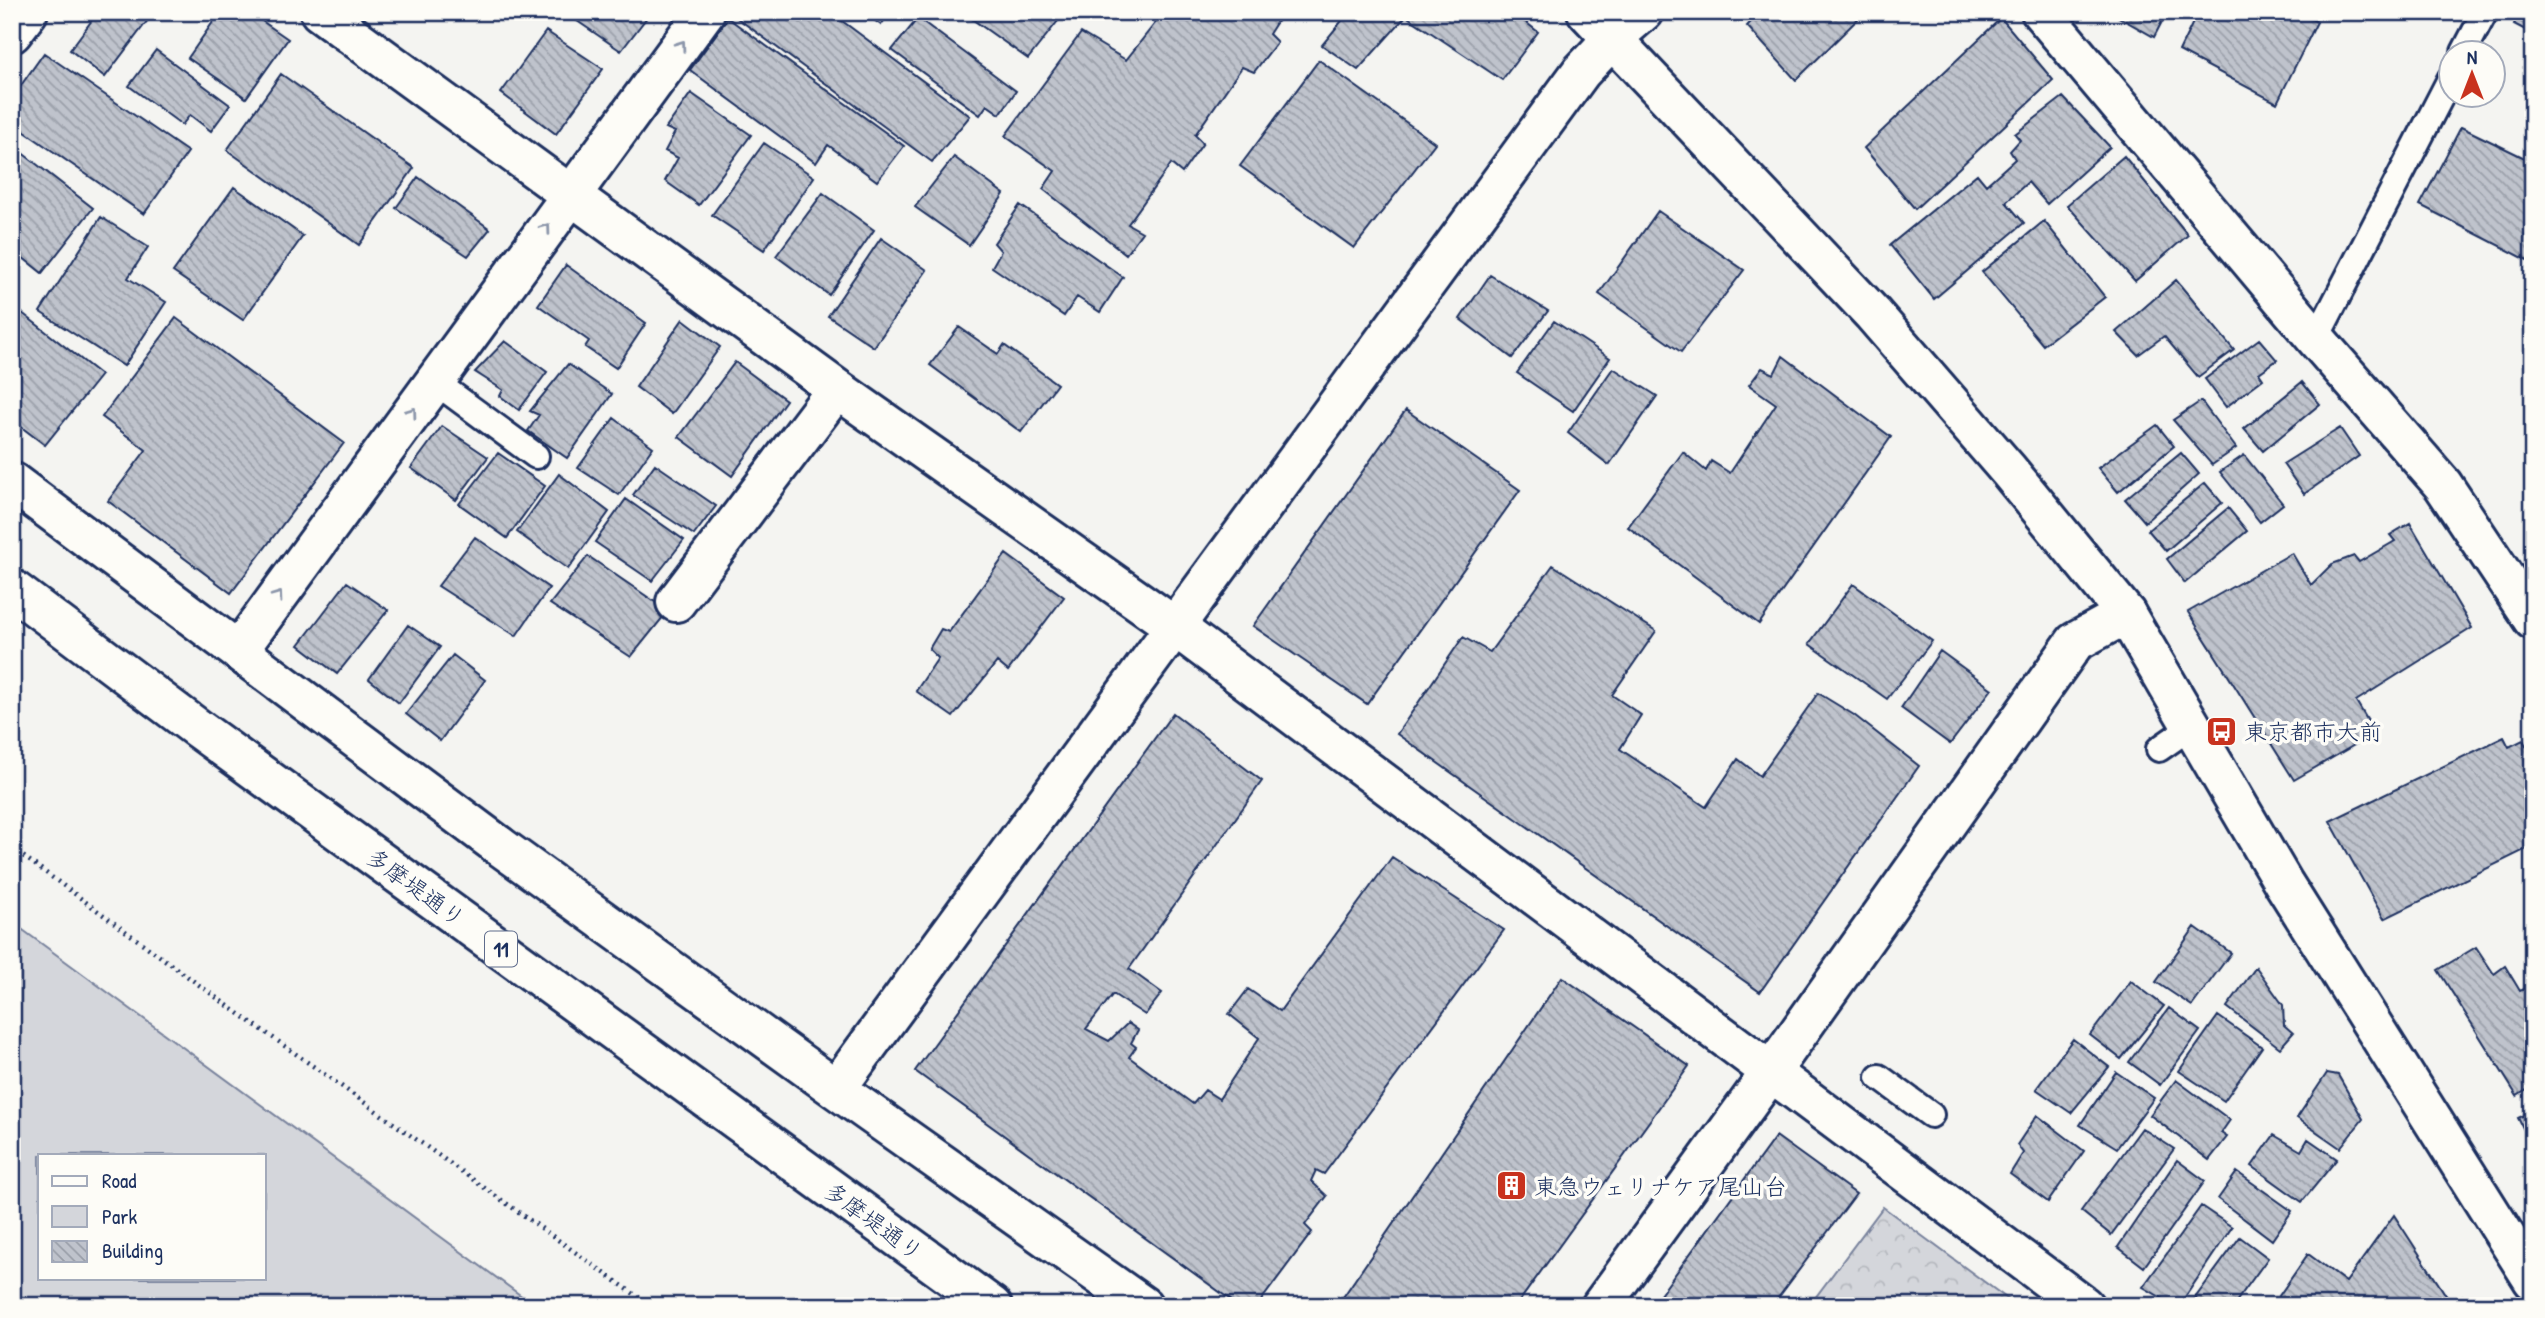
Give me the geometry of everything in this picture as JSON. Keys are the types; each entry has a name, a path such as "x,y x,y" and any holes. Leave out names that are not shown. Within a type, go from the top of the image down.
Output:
{"street":[{"path":"12,33 28,12"},
{"path":"320,12 837,389 1174,626 2084,1306"},
{"path":"238,651 705,12"},
{"path":"836,1089 1581,72 1600,26 1643,12"},
{"path":"2041,12 2316,339 2443,485 2533,620"},
{"path":"1600,26 1873,314 2009,471 2126,614 2284,884 2533,1280"},
{"path":"676,602 837,389"},
{"path":"12,482 498,845 1143,1306"},
{"name":"多摩堤通り","path":"12,589 230,752 992,1306"},
{"path":"1601,1306 1770,1073 2075,642 2126,614"}],"lane":[{"path":"2471,38 2485,12"},
{"path":"2316,339 2436,108"},
{"path":"434,381 536,456"},
{"path":"2159,749 2192,726"},
{"path":"1879,1077 1931,1115"}],"path":[{"path":"12,848 210,993 651,1306"}],"green space":[{"path":"12,922 535,1306 12,1306"},
{"path":"1883,1207 2017,1306 1809,1306"}],"building":[{"path":"98,12 154,12 105,77 70,50"},
{"path":"220,12 249,12 288,39 246,98 188,58"},
{"path":"564,12 651,12 621,51"},
{"path":"735,12 830,12 970,116 932,162 733,15"},
{"path":"863,12 890,12 881,25"},
{"path":"962,12 1065,12 1028,59"},
{"path":"1164,12 1283,12 1269,34 1277,42 1254,72 1242,67 1195,135 1203,143 1182,173 1171,164 1128,224 1142,232 1126,254 1043,189 1055,171 1005,136 1081,33 1126,60"},
{"path":"1349,12 1513,12 1538,32 1502,80 1406,16 1358,70 1322,45"},
{"path":"1760,12 1865,12 1796,80 1747,26"},
{"path":"2110,12 2167,12 2154,37"},
{"path":"2198,12 2297,12 2317,22 2277,103 2179,51"},
{"path":"2520,12 2533,12 2533,34 2514,24"},
{"path":"728,18 904,146 877,181 828,145 816,163 690,70"},
{"path":"918,18 1016,91 1000,114 987,105 980,115 892,50"},
{"path":"2001,18 2053,80 1915,209 1864,148"},
{"path":"546,31 603,69 556,134 501,93"},
{"path":"156,50 230,105 211,131 190,115 182,125 129,86"},
{"path":"44,53 188,152 144,214 12,123 12,98"},
{"path":"1319,60 1435,143 1354,248 1240,166"},
{"path":"281,74 414,168 359,245 227,150"},
{"path":"691,93 751,135 699,205 665,181 678,158 665,151 675,132 666,128"},
{"path":"2063,97 2110,147 2047,204 2028,182 2006,202 2024,223 1934,299 1890,245 1977,174 1986,185 2015,159 2010,151 2020,140 2015,134"},
{"path":"2461,127 2533,162 2533,263 2420,205"},
{"path":"764,143 814,177 764,250 712,215"},
{"path":"12,145 93,208 42,273 12,249"},
{"path":"2124,156 2188,235 2135,281 2067,205"},
{"path":"954,157 1004,194 969,245 915,207"},
{"path":"418,177 490,229 468,256 396,208"},
{"path":"234,187 303,236 243,320 173,272"},
{"path":"823,193 874,230 829,295 776,256"},
{"path":"1020,205 1123,277 1100,312 1077,297 1064,316 992,267 1001,251 994,243"},
{"path":"1658,211 1744,270 1681,352 1599,294"},
{"path":"101,217 148,247 128,278 166,302 124,366 40,312"},
{"path":"2044,221 2105,297 2043,345 1982,272"},
{"path":"881,238 927,270 874,347 828,316"},
{"path":"566,265 646,323 616,368 585,347 589,341 538,305"},
{"path":"1490,275 1548,311 1512,358 1460,319"},
{"path":"2176,280 2234,350 2198,377 2164,336 2138,355 2116,332"},
{"path":"12,305 101,375 45,445 12,420"},
{"path":"176,318 344,443 231,593 108,501 146,450 102,417"},
{"path":"683,319 720,347 672,414 636,387"},
{"path":"1554,321 1610,358 1573,411 1517,373"},
{"path":"959,327 998,354 1004,345 1057,384 1021,432 930,365"},
{"path":"2259,339 2277,360 2259,373 2263,379 2226,407 2205,379"},
{"path":"505,341 547,372 519,410 500,396 503,390 475,372"},
{"path":"1783,356 1891,437 1759,624 1628,527 1683,452 1706,471 1711,461 1730,473 1776,404 1749,385 1762,368 1774,374"},
{"path":"735,362 786,400 732,476 679,437"},
{"path":"568,364 612,394 567,458 528,431 539,415 530,411"},
{"path":"1613,368 1657,396 1609,465 1568,433"},
{"path":"2302,382 2320,404 2263,451 2244,429"},
{"path":"2201,401 2236,448 2212,465 2173,420"},
{"path":"1406,410 1520,490 1367,704 1253,626"},
{"path":"614,418 653,447 619,495 578,468"},
{"path":"2157,425 2174,446 2118,492 2098,468"},
{"path":"442,426 488,457 456,500 411,468"},
{"path":"2340,428 2359,456 2304,494 2283,464"},
{"path":"498,453 545,486 507,538 459,504"},
{"path":"2181,453 2199,474 2145,522 2125,499"},
{"path":"2244,455 2283,504 2260,522 2220,472"},
{"path":"655,464 716,506 694,535 633,495"},
{"path":"559,474 609,512 568,569 517,532"},
{"path":"2205,483 2222,503 2166,551 2148,530"},
{"path":"626,499 684,540 652,581 595,542"},
{"path":"2228,508 2247,531 2185,583 2167,559"},
{"path":"2410,523 2472,628 2356,701 2375,733 2294,780 2188,612 2292,553 2311,585 2332,564 2354,556 2359,562 2395,541 2390,535"},
{"path":"475,537 549,588 516,636 438,586"},
{"path":"1006,554 1064,597 1008,671 997,662 953,717 916,691 938,658 929,649 941,629 949,632"},
{"path":"588,556 668,611 631,657 550,604"},
{"path":"1553,565 1656,631 1612,695 1641,715 1620,749 1706,807 1738,759 1760,776 1818,693 1854,715 1919,766 1760,992 1397,734 1463,637 1490,652"},
{"path":"347,582 388,610 337,674 299,645"},
{"path":"1853,584 1932,641 1887,699 1809,644"},
{"path":"408,625 440,647 399,703 369,679"},
{"path":"1940,651 1992,689 1950,744 1901,708"},
{"path":"453,655 485,680 440,741 406,714"},
{"path":"1173,713 1262,781 1129,969 1162,993 1145,1015 1113,994 1086,1029 1109,1041 1128,1023 1138,1030 1131,1043 1136,1047 1129,1057 1193,1104 1205,1090 1219,1099 1259,1038 1229,1014 1248,989 1280,1011 1392,857 1504,930 1324,1174 1316,1170 1311,1181 1327,1196 1305,1225 1312,1232 1257,1306 1239,1306 915,1071"},
{"path":"2504,737 2509,747 2523,740 2533,759 2533,846 2384,919 2330,821"},
{"path":"2195,927 2231,953 2192,1006 2156,982"},
{"path":"2476,947 2494,974 2505,966 2520,991 2533,985 2533,1086 2517,1096 2438,970"},
{"path":"2256,967 2283,1005 2284,1025 2293,1033 2280,1048 2227,1007"},
{"name":"東急ウェリナケア尾山台","path":"1562,977 1689,1066 1516,1306 1337,1306"},
{"path":"2131,981 2164,1006 2121,1059 2090,1035"},
{"path":"2169,1008 2200,1031 2160,1085 2129,1062"},
{"path":"2218,1016 2262,1047 2224,1101 2179,1071"},
{"path":"2073,1039 2109,1067 2071,1113 2036,1089"},
{"path":"2116,1072 2154,1098 2117,1148 2080,1125"},
{"path":"2327,1073 2338,1075 2363,1119 2340,1148 2297,1118"},
{"path":"2176,1080 2230,1120 2221,1133 2227,1137 2209,1160 2150,1115"},
{"path":"2533,1111 2533,1148 2518,1118"},
{"path":"2037,1115 2084,1151 2048,1202 2010,1174 2023,1153 2017,1145"},
{"path":"2142,1128 2174,1149 2111,1235 2081,1211"},
{"path":"2274,1135 2301,1151 2308,1139 2337,1159 2302,1202 2252,1166"},
{"path":"1776,1136 1856,1194 1772,1306 1652,1306"},
{"path":"2177,1160 2205,1181 2144,1267 2118,1247"},
{"path":"2237,1172 2292,1211 2272,1240 2218,1199"},
{"path":"2201,1206 2232,1227 2179,1306 2176,1306 2143,1287"},
{"path":"2394,1215 2451,1303 2462,1296 2468,1306 2272,1306 2308,1254 2346,1282"},
{"path":"2240,1237 2268,1258 2233,1306 2205,1306 2195,1298"}],"place":[{"name":"東京都市大前","path":"2221,731"},
{"name":"東急ウェリナケア尾山台","path":"1511,1186"}]}
